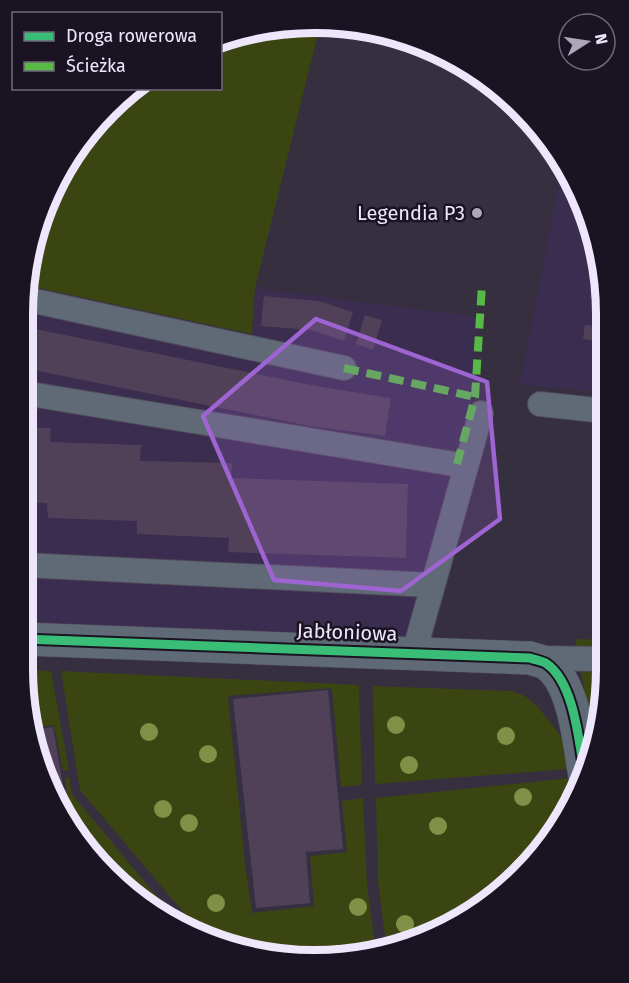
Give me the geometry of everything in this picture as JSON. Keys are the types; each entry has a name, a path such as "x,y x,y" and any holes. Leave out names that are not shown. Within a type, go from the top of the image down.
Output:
{"street":[{"name":"Jabłoniowa","path":"33,639 530,658 547,663 561,678 573,710 582,757"}],"lane":[{"path":"34,302 344,368"},
{"path":"33,394 466,466"},
{"path":"540,404 596,410"},
{"path":"414,653 481,413"},
{"path":"33,565 432,585"},
{"path":"530,658 596,659"}],"highlighted area":[{"path":"316,319 487,382 500,519 401,591 274,580 203,416"}],"shaded area":[{"path":"560,177 575,207 591,260 596,314 596,392 520,384"},
{"path":"255,288 480,317 471,408 407,643 33,626 33,313 251,361"}],"green space":[{"path":"318,33 255,288 252,334 34,287 38,260 54,207 80,158 115,115 143,91 222,90 222,49 278,35"},
{"path":"575,639 596,640 594,705 591,725"},
{"path":"33,670 51,671 69,770 63,771 54,725 39,727"},
{"path":"61,671 359,685 362,785 341,787 332,688 228,696 252,913 314,906 310,856 347,852 342,801 363,798 367,884 375,943 351,948 314,950 278,948 224,935 190,921 80,790"},
{"path":"373,686 512,691 525,696 537,706 561,737 569,769 375,784"},
{"path":"69,777 72,794 166,907 143,892 115,868 91,840 69,805 65,778"},
{"path":"570,778 571,785 538,840 514,868 486,892 439,921 386,940 378,882 376,798"}],"building":[{"path":"592,283 594,283 595,300 590,299"},
{"path":"264,296 319,301 353,312 344,341 311,330 261,326"},
{"path":"365,315 382,320 373,350 356,344"},
{"path":"585,325 596,326 596,341 583,339"},
{"path":"33,329 316,386 391,398 385,436 309,426 33,370"},
{"path":"33,427 51,428 50,442 141,445 140,461 232,463 231,478 408,484 406,558 228,552 229,538 137,534 137,521 48,518 47,503 33,502"},
{"path":"328,690 343,849 306,852 310,903 256,908 233,699"},
{"path":"53,727 66,799 54,776 40,729"}],"marked path":[{"path":"457,464 475,397 482,285"},
{"path":"344,368 475,397"}],"cycle path":[{"path":"33,639 530,658 547,664 564,685 570,700 582,756"}],"place":[{"name":"Legendia P3","path":"477,213"}]}
